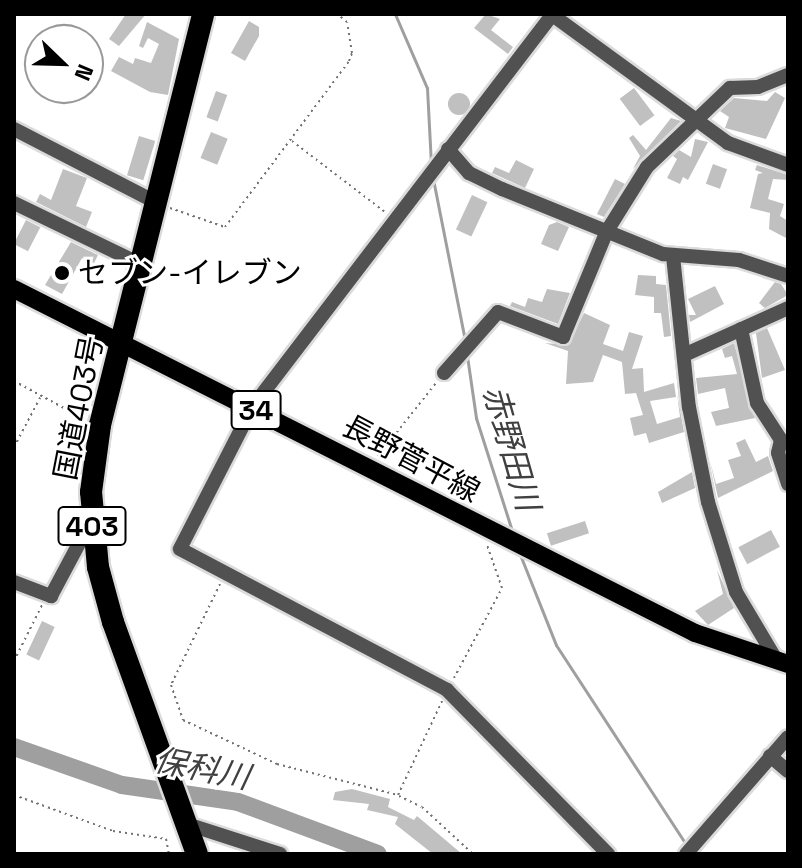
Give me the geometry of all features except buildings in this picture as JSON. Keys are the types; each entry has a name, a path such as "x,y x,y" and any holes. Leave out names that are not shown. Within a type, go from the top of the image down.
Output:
{"highway":[{"name":"国道403号","path":"197,854 113,622 92,530 100,425 159,204 203,14"}],"main road":[{"name":"長野菅平線","path":"14,289 543,559 695,633 782,663"}],"street":[{"path":"608,854 447,690 180,549 252,408 438,167 448,149 551,14 728,143 788,165"},
{"path":"444,373 498,312 563,337 607,231 647,167 698,123 730,88 758,87 788,75"},
{"path":"14,129 159,204"},
{"path":"448,149 469,173 673,256 739,260 788,276"},
{"path":"14,203 142,265"},
{"path":"673,256 684,355 708,502 736,592 782,663"},
{"path":"684,355 788,308"},
{"path":"741,329 757,403 781,440 778,453 788,484"},
{"path":"14,582 46,598 83,536 92,530"},
{"path":"686,854 707,826 788,737"},
{"path":"770,756 788,771"},
{"path":"186,822 280,854"}],"path":[{"path":"159,204 225,227 292,141 352,53 347,22 337,14"},
{"path":"292,141 397,217"},
{"path":"368,469 444,373"},
{"path":"14,381 87,421"},
{"path":"14,447 42,395"},
{"path":"398,795 447,690 502,588 486,546 493,534"},
{"path":"225,573 171,685 183,720 277,764 398,795 422,807 473,854"},
{"path":"14,661 46,598"},
{"path":"14,795 113,831 166,839 169,854"}],"waterway":[{"name":"赤野田川","path":"395,14 427,88 431,164"},
{"name":"赤野田川","path":"433,179 465,340"},
{"name":"赤野田川","path":"467,356 476,418 513,534"},
{"name":"赤野田川","path":"519,552 556,645 687,846"},
{"name":"保科川","path":"14,747 122,785 238,802 378,854"}],"place":[{"name":"セブン-イレブン","path":"62,273"}]}
